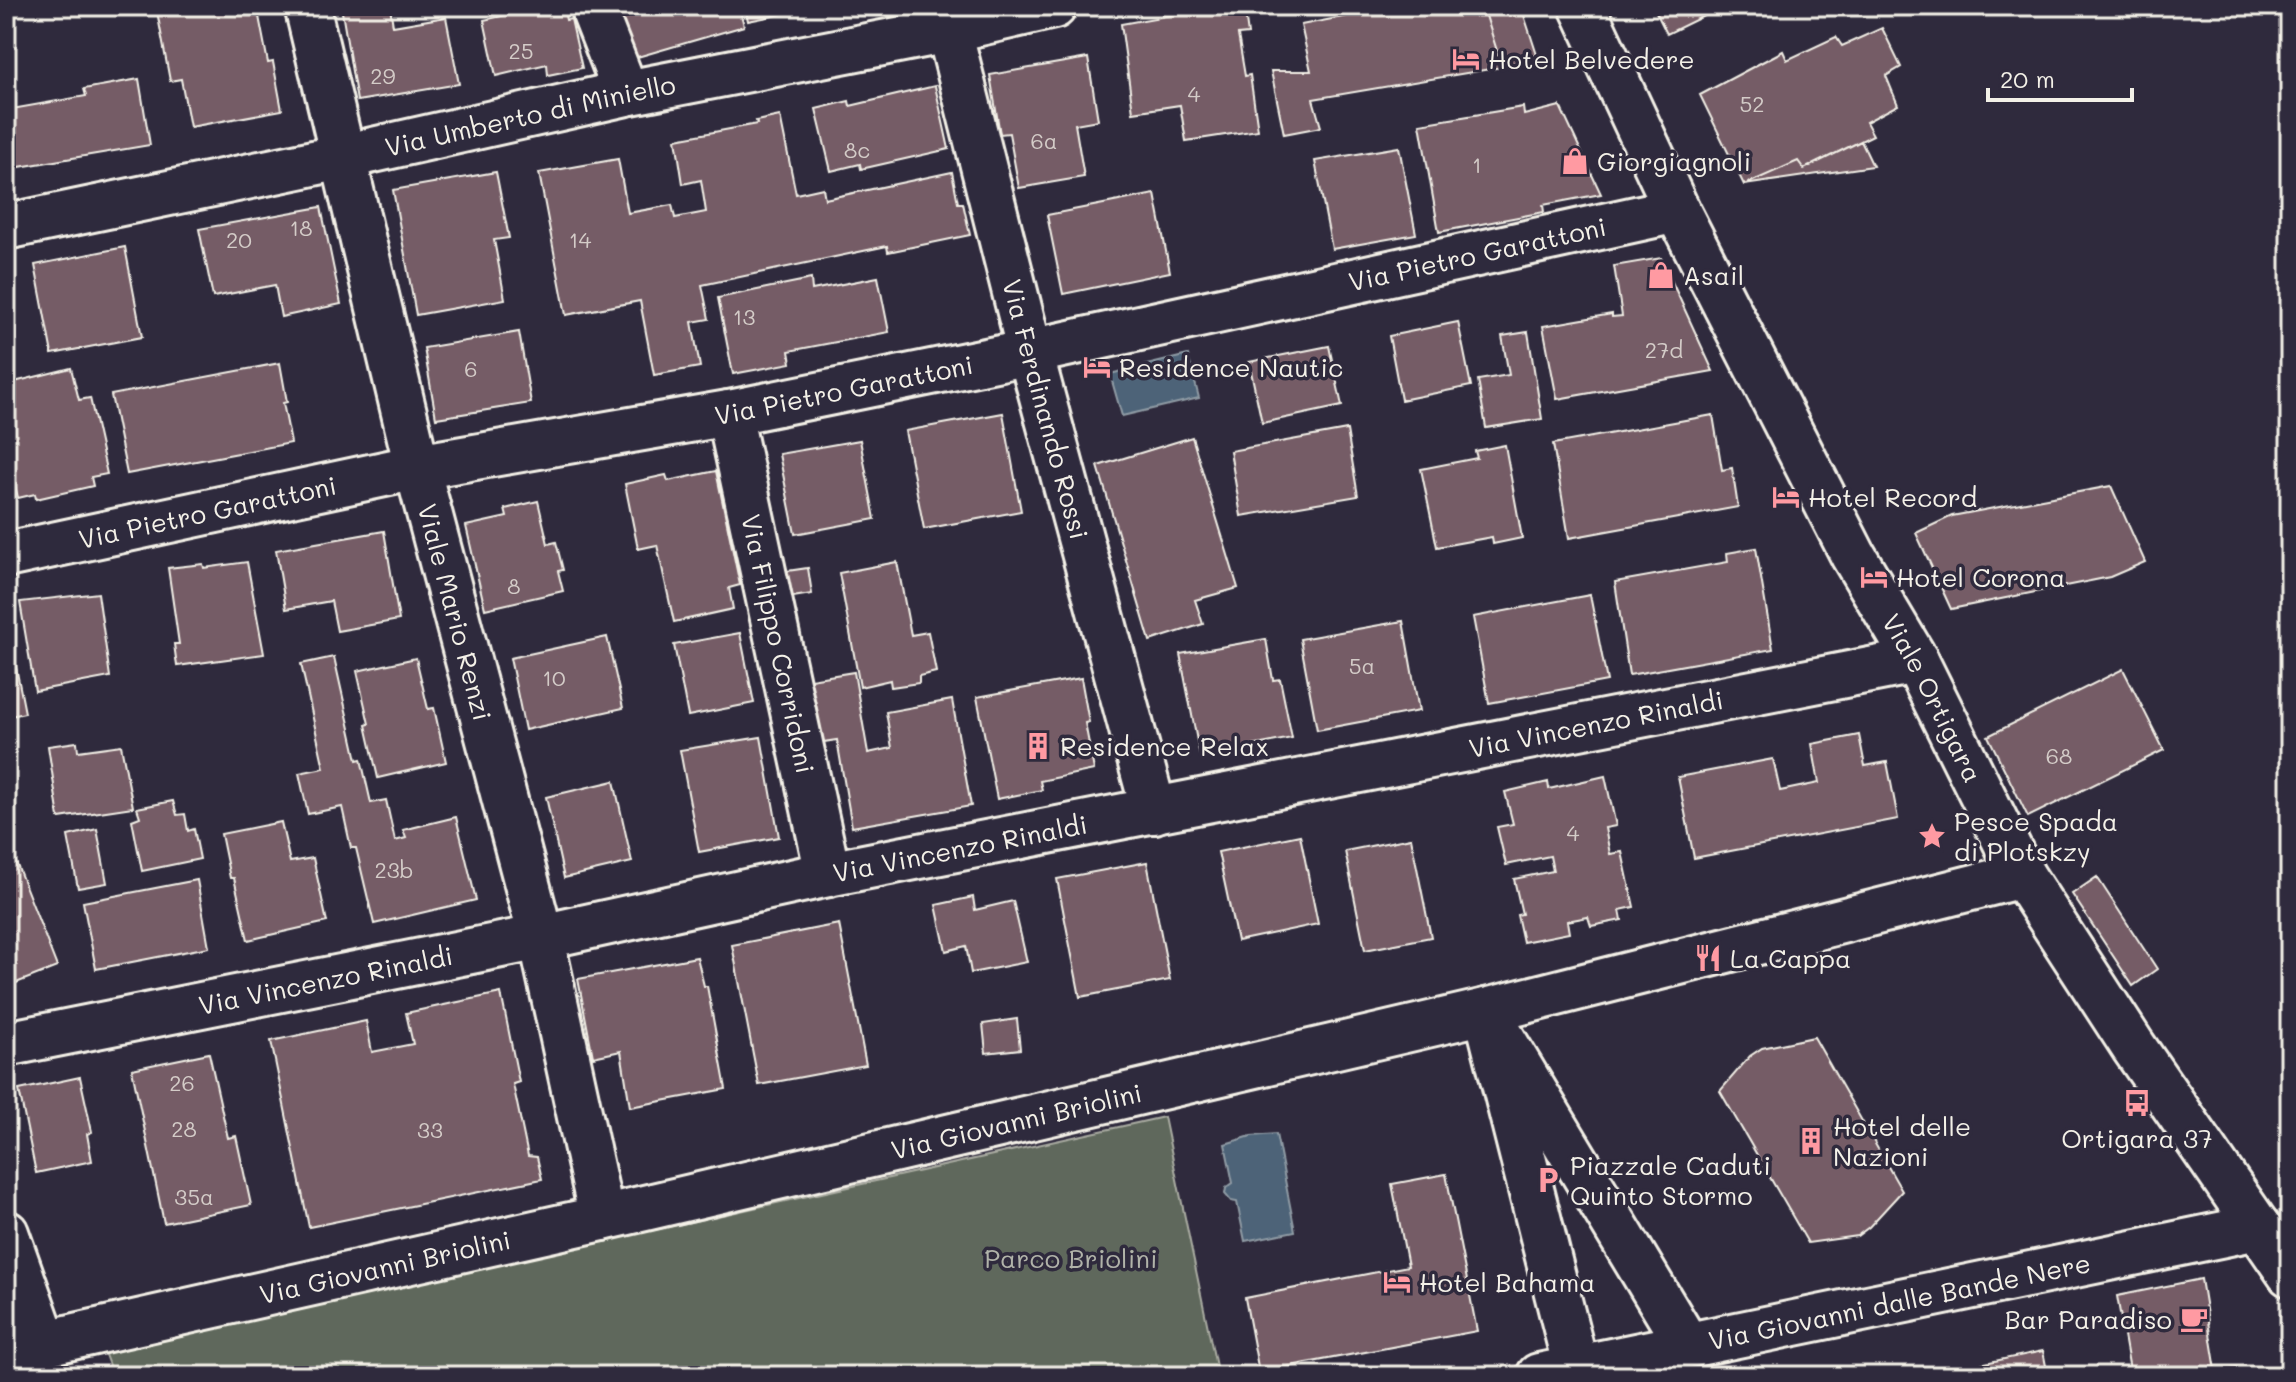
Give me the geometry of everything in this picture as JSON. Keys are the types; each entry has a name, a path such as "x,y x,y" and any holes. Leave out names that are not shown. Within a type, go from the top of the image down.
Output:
{"street":[{"name":"Viale Mario Renzi","path":"307,6 417,467 541,937 602,1218"},
{"path":"592,6 626,93"},
{"name":"Via Umberto di Miniello","path":"6,227 342,157 946,18 1054,6"},
{"name":"Viale Ortigara","path":"1582,6 1677,210 1853,555 1916,661 2022,875 2133,1046 2290,1274"},
{"name":"Via Ferdinando Rossi","path":"946,18 1030,352 1154,811"},
{"name":"Via Pietro Garattoni","path":"6,555 417,467 729,413 1030,352 1677,210"},
{"name":"Via Filippo Corridoni","path":"729,413 828,874"},
{"name":"Via Vincenzo Rinaldi","path":"6,1044 541,937 828,874 1916,661"},
{"name":"Via Giovanni Briolini","path":"26,1347 602,1218 1486,1011 2022,875"},
{"path":"1486,1011 1687,1345"},
{"path":"1486,1011 1558,1372"},
{"name":"Via Giovanni dalle Bande Nere","path":"1558,1372 2258,1227"},
{"path":"6,1233 26,1347"}],"green space":[{"name":"Parco Briolini","path":"1164,1117 1218,1376 113,1376 104,1352"}],"water":[{"path":"1188,355 1199,398 1122,416 1110,374"},
{"path":"1276,1134 1295,1231 1245,1241 1237,1202 1231,1201 1225,1194 1226,1188 1233,1183 1225,1144 1251,1136"}],"building":[{"path":"156,6 257,6 268,63 273,62 282,110 190,127 181,79 170,81"},
{"path":"341,6 390,6 393,26 446,17 459,84 357,101"},
{"path":"535,6 563,6 566,20 571,19 582,68 548,75 547,64 496,76 484,20"},
{"path":"631,6 739,6 744,26 634,58 620,10"},
{"path":"745,6 822,6 748,21"},
{"path":"1221,6 1244,6 1248,34 1238,35 1245,76 1250,75 1258,130 1186,141 1180,105 1133,112 1121,24"},
{"path":"1399,6 1483,6 1502,67 1313,99 1321,127 1284,134 1271,71 1311,71 1301,25"},
{"path":"1483,6 1521,6 1537,55 1502,67"},
{"path":"1653,6 1724,6 1667,34"},
{"path":"1882,28 1901,67 1886,76 1898,105 1866,122 1873,135 1804,169 1798,161 1744,185 1700,95 1783,51 1787,60 1836,37 1842,46"},
{"path":"1088,58 1098,120 1075,124 1084,177 1019,188 1009,133 1000,134 990,75"},
{"path":"139,79 150,145 7,169 6,110 86,96 84,89"},
{"path":"935,86 949,149 861,169 860,164 831,171 816,109 849,101 850,106"},
{"path":"1560,106 1601,194 1543,205 1544,212 1439,232 1420,124 1523,107 1524,115"},
{"path":"780,116 796,194 823,188 825,199 952,172 958,203 963,203 970,235 888,252 887,246 702,285 709,319 692,322 700,367 654,375 640,301 566,315 539,173 618,159 628,213 672,205 675,218 706,212 701,180 683,184 676,139 757,124 756,121"},
{"path":"1861,141 1873,166 1744,185 1798,161 1804,169"},
{"path":"1399,147 1416,234 1332,249 1315,161"},
{"path":"496,172 509,238 494,240 505,299 416,315 393,190"},
{"path":"1155,194 1170,272 1063,294 1047,215"},
{"path":"321,207 341,304 281,317 275,285 213,297 199,229"},
{"path":"125,247 142,337 52,354 35,265"},
{"path":"1661,258 1713,371 1557,399 1543,326 1612,314 1612,317 1622,316 1614,266"},
{"path":"878,277 889,332 789,351 791,363 733,374 718,298 811,279 812,290"},
{"path":"1458,322 1471,386 1401,400 1389,336"},
{"path":"519,332 531,403 436,418 424,348"},
{"path":"1528,332 1542,419 1486,428 1478,380 1509,375 1502,336"},
{"path":"1329,346 1342,406 1262,423 1249,362"},
{"path":"280,363 287,402 283,403 291,443 127,474 111,395"},
{"path":"71,368 79,400 90,398 107,474 91,477 93,486 36,499 35,494 18,498 6,446 6,384"},
{"path":"1003,413 1021,511 924,529 905,431"},
{"path":"1713,415 1722,470 1732,468 1738,507 1569,538 1553,444"},
{"path":"1347,430 1358,496 1241,516 1230,451"},
{"path":"1192,437 1238,588 1195,600 1203,624 1150,641 1098,466"},
{"path":"860,440 875,519 795,534 779,454"},
{"path":"1505,445 1522,538 1493,544 1492,537 1437,547 1421,469 1477,458 1475,451"},
{"path":"716,471 740,585 729,588 733,609 674,622 657,545 638,549 625,484 666,475 668,481"},
{"path":"2111,486 2145,562 2110,577 1951,609 1916,533 1952,516"},
{"path":"538,501 548,544 556,542 563,570 558,571 563,591 485,609 466,526 507,517 505,509"},
{"path":"384,531 399,620 337,631 331,601 286,609 276,550"},
{"path":"1756,548 1773,649 1629,675 1615,582 1728,562 1727,553"},
{"path":"247,562 264,654 177,666 174,644 179,644 168,568 203,564 204,568"},
{"path":"897,562 911,635 928,632 936,672 919,676 919,683 891,687 890,680 860,687 839,573"},
{"path":"808,568 812,594 786,598 780,572"},
{"path":"98,593 110,677 35,691 20,602"},
{"path":"1590,595 1607,681 1489,703 1473,617"},
{"path":"6,616 25,713 6,717"},
{"path":"1403,621 1419,711 1317,730 1300,639"},
{"path":"740,633 754,703 688,716 674,645"},
{"path":"607,637 623,708 525,730 510,658"},
{"path":"1266,639 1273,680 1280,679 1292,738 1200,756 1180,654"},
{"path":"334,657 357,760 361,759 371,803 386,800 395,841 406,838 403,830 456,817 476,900 374,924 356,848 351,848 342,807 308,814 299,773 324,768 301,664"},
{"path":"416,658 428,709 434,708 446,762 378,778 357,671"},
{"path":"2123,669 2164,750 2028,817 1988,736"},
{"path":"854,672 868,753 892,748 886,712 952,700 971,806 852,827 837,740 817,743 804,680"},
{"name":"Residence Relax","path":"1081,678 1094,770 1040,781 1042,790 997,799 977,697"},
{"path":"1859,735 1865,766 1887,762 1898,819 1694,858 1678,777 1773,759 1780,791 1819,783 1812,744"},
{"path":"761,737 779,837 699,852 680,750"},
{"path":"77,742 78,751 121,745 133,807 59,818 48,746"},
{"path":"1605,776 1616,826 1605,828 1610,854 1622,852 1634,907 1620,910 1622,920 1591,926 1588,917 1567,921 1569,933 1523,942 1517,915 1522,914 1514,879 1553,871 1550,856 1506,865 1497,827 1513,824 1505,792 1548,782 1549,789"},
{"path":"614,781 632,862 564,878 546,797"},
{"path":"173,801 177,815 185,814 188,831 194,829 200,859 142,871 132,820 140,817 137,808"},
{"path":"281,822 290,862 313,858 327,922 248,940 221,834"},
{"path":"97,829 107,883 78,888 68,836"},
{"path":"1300,835 1318,924 1237,941 1218,852"},
{"path":"6,837 57,967 6,987"},
{"path":"1411,838 1431,937 1365,950 1345,851"},
{"path":"1147,862 1170,980 1080,997 1057,879"},
{"path":"2097,877 2157,969 2133,986 2072,894"},
{"path":"197,880 209,947 96,969 83,902"},
{"path":"973,897 975,910 1013,901 1027,962 971,973 966,946 946,951 936,905"},
{"path":"839,924 866,1065 759,1085 732,945"},
{"path":"697,957 704,986 707,986 726,1089 630,1107 621,1051 593,1057 578,979"},
{"path":"501,993 519,1082 513,1084 528,1156 537,1157 542,1179 309,1227 271,1041 366,1021 372,1052 413,1044 406,1013"},
{"path":"1017,1019 1020,1049 986,1053 983,1024"},
{"name":"Hotel delle Nazioni","path":"1814,1037 1902,1191 1857,1236 1808,1243 1720,1091 1750,1056 1762,1048"},
{"path":"209,1053 228,1138 236,1136 251,1205 164,1223 132,1069"},
{"path":"80,1077 92,1132 87,1134 92,1161 36,1173 19,1090"},
{"name":"Hotel Bahama","path":"1446,1174 1477,1331 1259,1372 1245,1298 1408,1266 1392,1184"},
{"path":"2201,1279 2216,1370 2236,1367 2242,1376 2152,1376 2150,1367 2130,1370 2117,1296"},
{"path":"2043,1351 2048,1376 1922,1376"}],"place":[{"name":"Hotel Belvedere","path":"1466,59"},
{"name":"Giorgiagnoli","path":"1575,161"},
{"name":"Asail","path":"1661,275"},
{"name":"Residence Nautic","path":"1097,367"},
{"name":"Hotel Record","path":"1786,497"},
{"name":"Hotel Corona","path":"1874,577"},
{"name":"Residence Relax","path":"1038,746"},
{"name":"Pesce Spada di Plotskzy","path":"1932,836"},
{"name":"La Cappa","path":"1708,958"},
{"name":"Ortigara 37","path":"2137,1103"},
{"name":"Hotel delle Nazioni","path":"1811,1141"},
{"name":"Piazzale Caduti Quinto Stormo","path":"1548,1180"},
{"name":"Hotel Bahama","path":"1397,1282"},
{"name":"Bar Paradiso","path":"2194,1319"}]}
